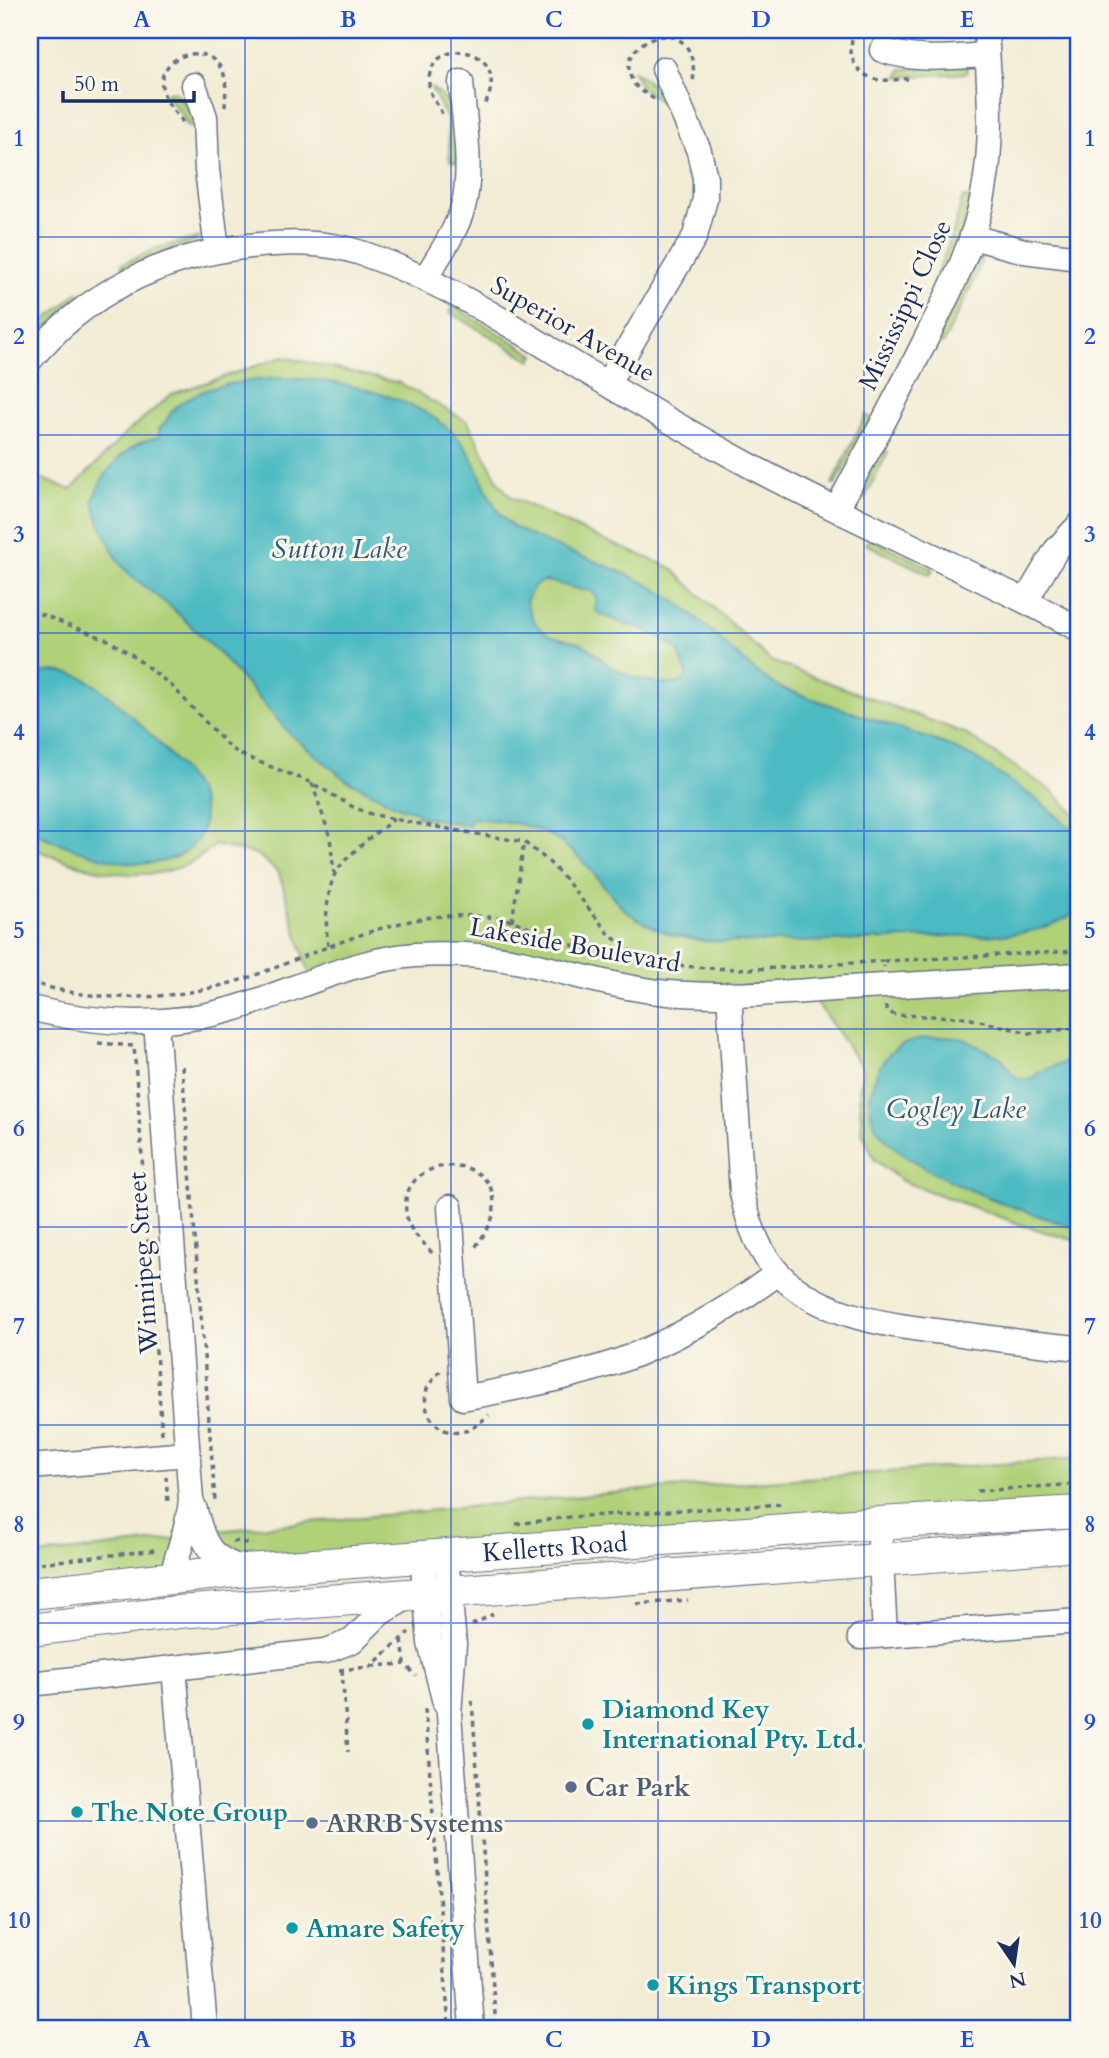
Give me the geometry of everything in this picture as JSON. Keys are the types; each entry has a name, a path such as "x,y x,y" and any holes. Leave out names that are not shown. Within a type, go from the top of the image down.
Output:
{"main road":[{"name":"Kelletts Road","path":"30,1593 246,1570 879,1523 1079,1512"},
{"name":"Kelletts Road","path":"30,1630 178,1612 1077,1546"}],"street":[{"name":"Mississippi Close","path":"837,509 936,319 972,237 984,192 990,147 991,103 986,30"},
{"path":"881,50 920,59 987,55"},
{"path":"607,384 695,236 705,199 705,178 699,151 664,69"},
{"path":"425,279 454,228 465,197 467,169 461,82"},
{"path":"194,85 205,117 207,170 217,250"},
{"path":"972,237 1024,251 1079,258"},
{"name":"Superior Avenue","path":"34,369 71,317 105,293 152,269 217,250 272,244 314,244 361,253 425,279 511,326 755,469 1026,600 1079,629"},
{"path":"1026,600 1056,550 1079,525"},
{"name":"Lakeside Boulevard","path":"30,1008 114,1022 156,1021 204,1015 235,1008 333,972 415,955 490,957 629,988 670,993 729,995 884,974 1079,975"},
{"path":"729,995 741,1193 747,1218 757,1240 778,1273 811,1298 864,1318 936,1331 1079,1348"},
{"name":"Winnipeg Street","path":"156,1021 191,1500 189,1525 184,1542 177,1552 172,1577"},
{"path":"450,1207 463,1398 533,1384 618,1361 652,1348 731,1306 778,1273"},
{"path":"30,1467 188,1454"},
{"name":"Winnipeg Street","path":"191,1500 204,1540 211,1551 222,1562 246,1570"},
{"path":"879,1523 884,1635"},
{"path":"434,1556 429,1593 454,1644 449,1714 472,2028"},
{"name":"Kelletts Road","path":"30,1684 326,1651 352,1641 380,1614 429,1593"},
{"path":"860,1637 1079,1621"},
{"path":"174,1668 205,2028"}],"path":[{"path":"661,104 635,84 630,71 631,56 646,40 666,36 682,41 688,47 693,59 693,90"},
{"path":"30,388 34,369"},
{"path":"30,610 108,640 131,654 172,686 230,748 244,756 312,783 353,807 394,819 524,842 566,880 610,935 640,958"},
{"path":"312,783 330,837 335,876 327,909 328,946"},
{"path":"335,876 365,841 394,819"},
{"path":"512,921 524,842"},
{"path":"30,982 99,997 144,998 223,985 268,971 328,946 394,926 447,916 512,921 560,942 677,965 884,974 1079,951"},
{"path":"884,974 886,1011 891,1014 963,1017 1030,1033 1079,1028"},
{"path":"134,1046 163,1437"},
{"path":"181,1056 216,1511"},
{"path":"434,1258 431,1251 411,1230 406,1203 411,1185 416,1179 425,1171 446,1164 471,1168 484,1180 492,1198 493,1217 471,1256"},
{"path":"442,1363 426,1391 426,1409 435,1425 453,1433 464,1432 495,1412"},
{"path":"470,1628 475,1622"},
{"path":"402,1638 405,1664 423,1684"},
{"path":"370,1667 405,1664"},
{"path":"342,1670 348,1752"},
{"path":"471,1692 496,2028"},
{"path":"424,1697 449,2028"}],"green space":[{"path":"957,65 967,67 967,73 898,77 902,69"},
{"path":"633,71 656,89 682,131 675,134 662,103 641,87"},
{"path":"431,88 440,94 451,111 458,163 450,161 447,118"},
{"path":"174,91 193,114 197,126 188,127 171,102 166,93"},
{"path":"963,197 970,199 960,235 938,288 932,286 953,233"},
{"path":"200,237 194,242 124,269 122,264 158,248"},
{"path":"977,257 982,257 974,280 943,344 936,341"},
{"path":"78,292 82,296 30,342 30,334"},
{"path":"453,306 535,355 531,360 449,312"},
{"path":"283,357 400,383 468,422 499,483 511,497 603,540 670,567 771,661 964,733 1052,791 1079,818 1079,1242 1022,1225 902,1181 875,1160 862,1132 859,1092 863,1069 809,991 729,994 490,957 311,980 279,873 258,855 215,845 183,866 141,874 103,871 65,861 30,847 30,474 71,490 126,433 172,394"},
{"path":"866,415 872,419 835,485 832,484"},
{"path":"881,448 888,452 864,500 860,498 862,490"},
{"path":"869,538 933,569 930,575 866,544"},
{"path":"1079,1458 1079,1512 246,1570 201,1534 644,1490"},
{"path":"185,1538 172,1577 30,1593 30,1556"}],"water":[{"name":"Sutton Lake","path":"275,378 354,387 409,404 433,417 453,433 469,453 498,510 512,526 627,575 664,594 680,604 750,666 781,688 945,744 975,758 1039,801 1079,835 1078,911 1046,927 1006,935 792,942 697,940 655,928 628,912 582,860 555,838 541,831 510,822 471,818 469,825 418,816 415,811 401,808 346,780 290,734 219,653 172,608 130,575 118,561 100,524 93,501 109,469 127,451 159,437 159,429 173,410 186,399 223,385","holes":["544,581 591,591 597,599 595,610 602,615 629,626 642,628 678,650 687,674 684,681 667,684 634,677 614,669 582,644 546,633 533,619 526,601 535,585"]},
{"path":"52,671 78,676 104,692 154,738 186,774 202,803 204,815 201,832 191,847 174,858 155,863 133,863 89,854 30,831 30,675"},
{"name":"Cogley Lake","path":"948,1037 964,1039 1002,1058 1012,1074 1019,1079 1030,1079 1041,1071 1079,1057 1079,1228 965,1188 906,1155 885,1138 873,1120 870,1103 873,1084 882,1062 905,1043"}],"place":[{"name":"Diamond Key International Pty. Ltd.","path":"588,1724"},
{"name":"Car Park","path":"571,1787"},
{"name":"The Note Group","path":"77,1812"},
{"name":"ARRB Systems","path":"312,1823"},
{"name":"Amare Safety","path":"292,1928"},
{"name":"Kings Transport","path":"653,1985"}]}
